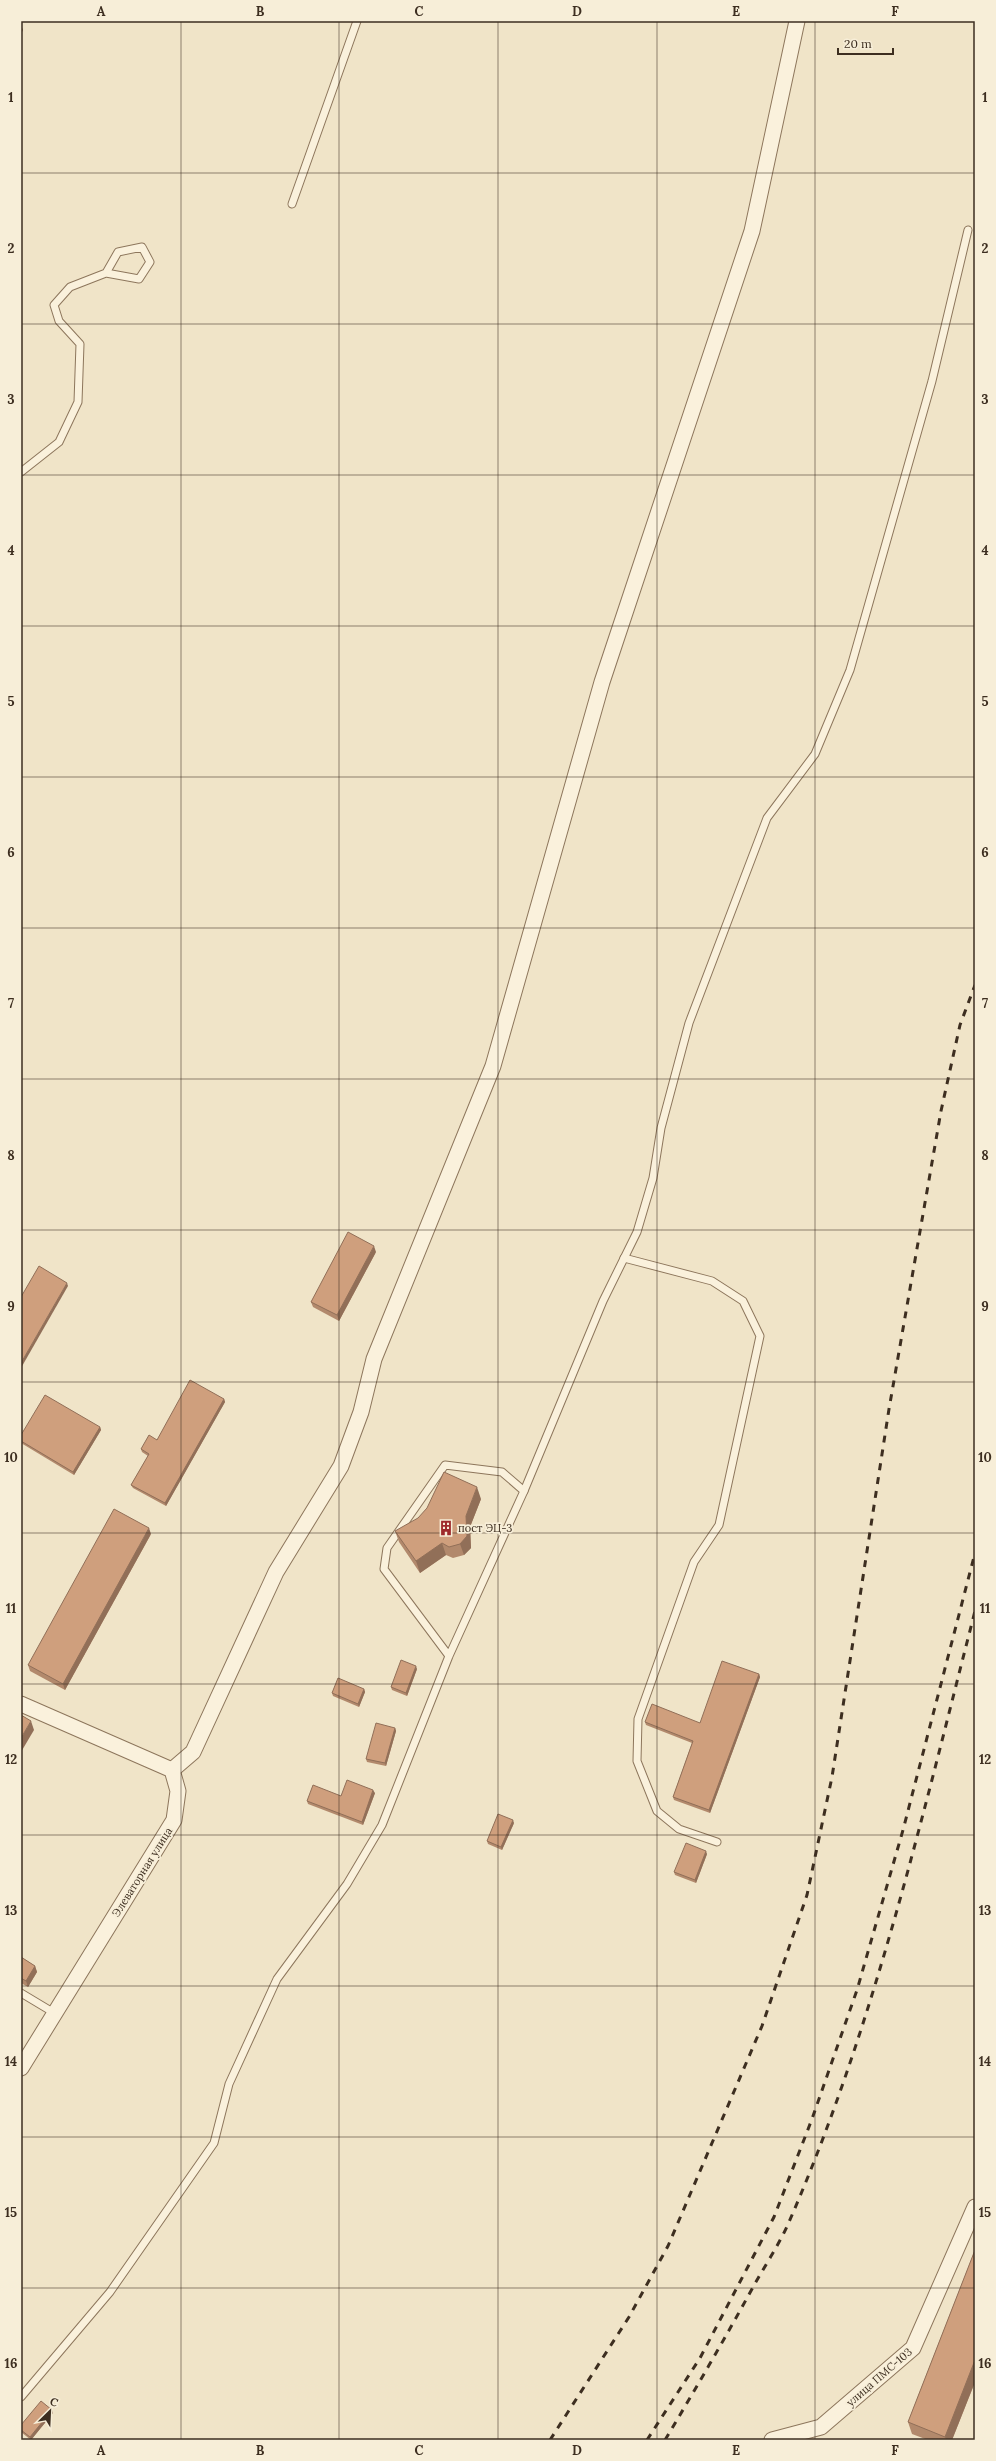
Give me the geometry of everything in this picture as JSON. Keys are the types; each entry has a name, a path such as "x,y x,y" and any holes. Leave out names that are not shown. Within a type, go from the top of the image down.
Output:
{"street":[{"path":"21,1704 172,1770 193,1752 276,1572 341,1466 361,1412 374,1359 492,1066 602,682 752,230 797,21"},
{"name":"Элеваторная улица","path":"21,2068 56,2014 174,1820 178,1791 172,1770"},
{"name":"улица ПМС-103","path":"772,2440 821,2427 913,2348 975,2207"}],"lane":[{"path":"292,204 357,21"},
{"path":"21,2397 110,2292 214,2143 229,2084 277,1979 347,1884 382,1825 449,1656 524,1491 600,1308 637,1232 653,1178 661,1128 689,1023 767,818 815,754 850,670 932,381 968,230"},
{"path":"21,472 59,442 78,402 80,344 59,321 54,305 70,287 106,273 139,279 150,262 142,247 118,252 106,273"},
{"path":"624,1258 712,1281 743,1302 760,1336 719,1525 694,1562 638,1719 637,1761 656,1811 679,1829 717,1842"},
{"path":"449,1656 384,1569 387,1548 445,1465 502,1472 524,1491"},
{"path":"21,1993 56,2014"}],"building":[{"path":"348,1232 374,1246 337,1315 311,1302"},
{"path":"39,1266 67,1283 21,1363 21,1297"},
{"path":"190,1380 224,1399 165,1503 131,1485 149,1454 141,1449 149,1435 157,1440"},
{"path":"45,1395 100,1427 73,1472 21,1441 21,1435"},
{"name":"пост ЭЦ-3","path":"444,1472 477,1487 466,1516 467,1536 460,1544 449,1547 442,1543 416,1561 395,1531 418,1518 427,1508"},
{"path":"114,1509 149,1528 63,1684 28,1665"},
{"path":"401,1660 416,1666 406,1693 391,1687"},
{"path":"722,1661 759,1674 709,1810 673,1797 693,1741 645,1722 652,1704 700,1723"},
{"path":"338,1678 364,1689 358,1704 332,1693"},
{"path":"21,1715 31,1721 21,1738"},
{"path":"376,1723 395,1728 385,1763 366,1759"},
{"path":"347,1780 373,1790 362,1822 307,1801 313,1785 341,1796"},
{"path":"498,1814 513,1820 501,1847 487,1841"},
{"path":"686,1843 706,1851 695,1880 674,1872"},
{"path":"21,1957 35,1966 26,1981 21,1978"},
{"path":"975,2250 975,2360 945,2437 908,2422"},
{"path":"41,2401 52,2410 30,2437 21,2430 21,2425"}],"railway":[{"path":"550,2440 629,2317 668,2246 762,2026 807,1895 832,1777 889,1409 941,1111 960,1025 975,985"},
{"path":"647,2440 700,2358 774,2217 812,2119 857,1990 903,1830 975,1553"},
{"path":"665,2440 781,2239 819,2148 846,2073 894,1921 936,1766 975,1611"}],"place":[{"name":"пост ЭЦ-3","path":"446,1528"}]}
